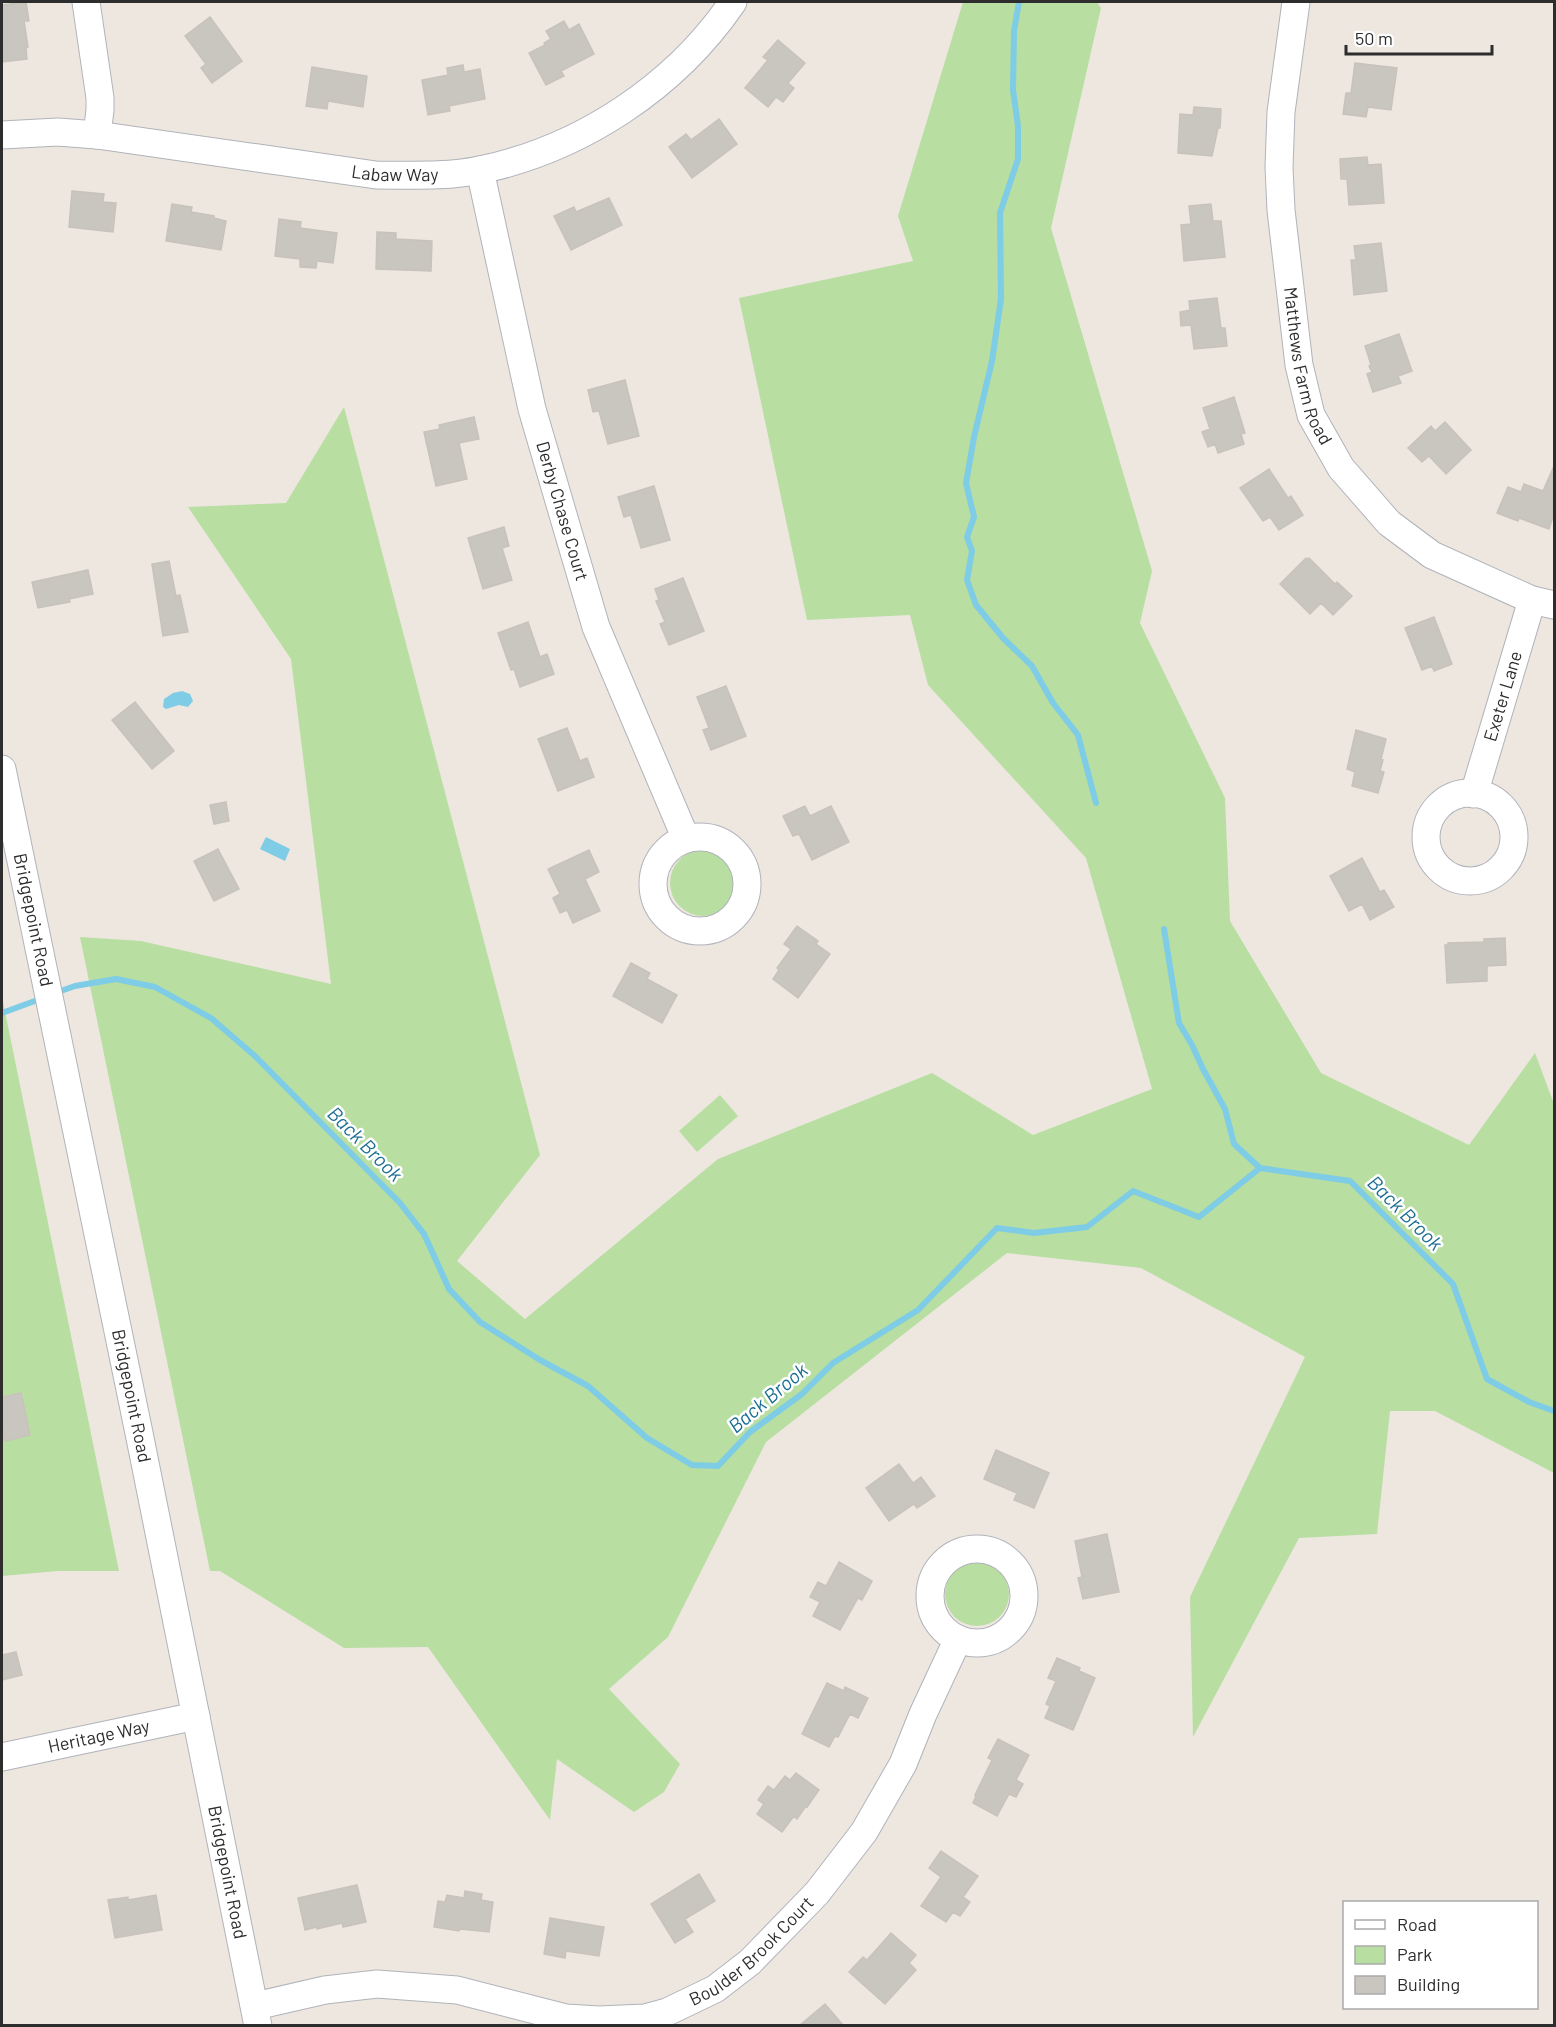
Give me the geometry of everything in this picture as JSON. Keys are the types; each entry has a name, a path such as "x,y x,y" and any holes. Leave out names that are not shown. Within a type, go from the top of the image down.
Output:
{"street":[{"path":"86,2 100,98 97,135"},
{"name":"Labaw Way","path":"2,135 58,132 97,135 376,175 414,176 480,170 544,150 613,116 643,96 672,72 702,41 732,2"},
{"name":"Matthews Farm Road","path":"1296,2 1281,112 1279,167 1281,210 1299,365 1311,415 1341,468 1389,523 1432,555 1544,602"},
{"name":"Derby Chase Court","path":"480,170 532,409 596,627 686,839"},
{"name":"Exeter Lane","path":"1474,794 1544,602"},
{"name":"Bridgepoint Road","path":"2,768 256,2016"},
{"name":"Boulder Brook Court","path":"256,2016 325,1990 377,1984 456,1990 566,2018 599,2020 645,2018 667,2012 715,1989 750,1962 780,1931 816,1893 864,1832 903,1764 923,1714 958,1639"},
{"name":"Heritage Way","path":"2,1757 196,1716"}],"green space":[{"path":"963,2 1097,2 1101,8 1051,228 1152,571 1140,623 1225,798 1230,921 1321,1073 1469,1145 1535,1053 1554,1104 1554,1473 1435,1411 1390,1411 1377,1534 1299,1538 1193,1737 1190,1597 1305,1357 1141,1268 1007,1253 766,1442 668,1637 609,1689 680,1764 664,1792 634,1812 557,1759 550,1820 428,1647 344,1648 220,1571 210,1571 80,937 141,941 331,984 291,659 188,507 286,503 344,407 540,1155 457,1261 525,1319 718,1159 932,1073 1033,1135 1152,1089 1086,858 928,685 910,615 807,620 739,298 913,261 898,216"},
{"path":"703,850 716,853 726,860 733,870 736,883 733,896 726,906 716,913 703,916 690,913 680,906 673,896 670,883 673,870 680,860 690,853"},
{"path":"2,997 119,1571 57,1571 2,1576"},
{"path":"720,1095 738,1116 697,1152 679,1131"},
{"path":"977,1562 995,1568 1003,1576 1009,1594 1003,1612 995,1620 977,1626 959,1620 951,1612 945,1594 951,1576 959,1568"}],"water":[{"path":"182,691 190,694 193,701 188,707 179,705 166,709 163,707 164,699 173,693"},
{"path":"266,837 290,849 285,861 260,849"}],"building":[{"path":"26,2 29,21 24,21 28,47 26,48 27,59 2,62 2,5"},
{"path":"210,17 242,61 212,83 201,68 206,64 185,36"},
{"path":"564,21 569,30 579,24 594,54 561,71 564,76 546,85 529,53 545,45 544,43 551,39 546,31"},
{"path":"778,40 805,63 788,83 794,88 783,102 776,97 768,107 745,88 768,60 763,57"},
{"path":"1355,63 1397,68 1391,110 1368,107 1366,117 1343,114 1346,93 1351,93"},
{"path":"463,65 464,72 480,69 485,99 449,106 450,111 428,115 422,80 448,75 447,68"},
{"path":"312,67 367,76 363,107 328,101 327,109 306,106"},
{"path":"1194,107 1221,109 1220,128 1218,128 1212,156 1178,153 1180,114 1193,115"},
{"path":"719,119 737,144 692,178 669,147 686,134 691,140"},
{"path":"1367,157 1368,165 1381,164 1384,203 1349,205 1347,179 1341,179 1340,159"},
{"path":"72,191 104,194 103,202 116,203 113,232 69,227"},
{"path":"609,198 622,225 571,250 554,216 574,207 576,212"},
{"path":"172,204 192,207 191,212 214,216 214,218 226,221 221,250 166,241"},
{"path":"1211,204 1213,221 1221,221 1225,257 1184,261 1181,225 1191,224 1189,206"},
{"path":"279,219 301,222 300,228 337,233 333,263 317,261 316,268 300,267 300,259 275,256"},
{"path":"377,232 396,233 396,239 432,241 431,271 376,269"},
{"path":"1381,243 1387,291 1354,295 1351,260 1356,260 1354,246"},
{"path":"1217,298 1221,328 1225,328 1227,346 1194,349 1191,325 1181,326 1180,312 1190,310 1189,301"},
{"path":"1399,334 1412,371 1398,376 1401,383 1373,392 1367,374 1372,372 1365,346"},
{"path":"625,380 639,436 608,444 599,411 593,412 588,390"},
{"path":"1234,397 1245,433 1241,434 1244,444 1218,453 1215,444 1208,447 1202,432 1210,429 1203,408"},
{"path":"474,417 479,439 459,443 467,479 436,486 424,432 440,429 439,425"},
{"path":"1445,422 1471,450 1446,474 1429,456 1422,462 1408,448 1431,426 1435,431"},
{"path":"1554,466 1554,514 1549,529 1497,513 1508,487 1521,492 1524,484 1543,491"},
{"path":"1269,469 1288,498 1291,496 1303,515 1279,530 1270,517 1263,521 1240,488"},
{"path":"654,486 670,540 641,548 631,515 624,517 618,497"},
{"path":"504,527 509,546 502,548 512,580 483,589 468,538"},
{"path":"1306,558 1308,560 1309,558 1335,584 1337,582 1352,596 1333,615 1321,603 1310,614 1280,584"},
{"path":"169,561 176,596 180,595 188,632 163,636 152,564"},
{"path":"88,570 93,594 69,599 70,602 38,608 32,582"},
{"path":"683,578 704,631 669,645 660,624 665,622 656,601 659,600 655,589"},
{"path":"1434,617 1452,664 1434,671 1432,666 1422,670 1405,628"},
{"path":"528,622 540,657 547,654 554,674 520,687 514,669 511,670 498,633"},
{"path":"726,686 746,736 711,750 703,730 709,728 697,697"},
{"path":"135,702 174,751 152,769 112,720"},
{"path":"567,728 580,761 587,758 594,777 558,791 538,739"},
{"path":"1356,730 1386,739 1380,771 1384,772 1378,793 1352,786 1355,772 1347,769"},
{"path":"226,802 229,821 214,824 210,805"},
{"path":"805,806 810,816 831,806 849,842 812,860 799,834 793,836 783,816"},
{"path":"218,849 239,889 214,901 194,861"},
{"path":"589,850 599,872 585,879 600,911 573,923 567,910 560,913 553,898 560,894 548,869"},
{"path":"1362,858 1380,892 1384,890 1394,907 1370,920 1362,904 1349,911 1330,876"},
{"path":"797,926 818,941 816,944 830,954 798,998 773,979 779,970 777,968 791,949 784,944"},
{"path":"1505,938 1506,965 1487,966 1487,981 1447,983 1445,945"},
{"path":"631,963 650,973 647,979 677,995 662,1023 613,996"},
{"path":"21,1393 30,1435 5,1441 2,1426 2,1397"},
{"path":"996,1450 1049,1473 1034,1508 1014,1500 1017,1493 984,1479"},
{"path":"899,1464 913,1483 921,1477 935,1496 917,1508 914,1504 889,1521 866,1488"},
{"path":"1107,1534 1119,1592 1083,1599 1078,1578 1082,1577 1075,1541"},
{"path":"839,1562 872,1581 862,1600 858,1598 840,1630 813,1616 820,1602 810,1597 818,1582 826,1586"},
{"path":"16,1652 22,1675 2,1680 2,1655"},
{"path":"1057,1658 1080,1668 1079,1671 1095,1678 1073,1730 1045,1718 1050,1706 1046,1704 1056,1681 1048,1678"},
{"path":"827,1683 844,1691 845,1687 868,1698 858,1718 850,1714 838,1737 835,1736 829,1747 802,1734"},
{"path":"998,1739 1029,1755 1016,1780 1023,1784 1016,1797 1009,1794 997,1816 973,1803 992,1760 988,1758"},
{"path":"796,1773 819,1790 797,1819 794,1816 782,1832 757,1814 764,1804 758,1800 768,1786 774,1790 785,1776 790,1780"},
{"path":"941,1851 978,1876 963,1897 970,1902 960,1916 953,1912 946,1922 921,1906 941,1877 929,1868"},
{"path":"699,1874 715,1901 685,1919 693,1932 675,1943 651,1904"},
{"path":"357,1885 366,1922 343,1927 342,1923 305,1930 298,1898"},
{"path":"465,1891 482,1894 481,1900 493,1902 489,1932 434,1927 438,1901 445,1902 447,1895 464,1898"},
{"path":"156,1895 162,1930 115,1938 108,1900 128,1897 128,1900"},
{"path":"550,1918 604,1927 599,1956 566,1951 565,1958 544,1954"},
{"path":"891,1933 916,1955 909,1963 916,1970 885,2004 849,1972 863,1957 867,1960"},
{"path":"825,2004 843,2025 800,2025"}],"waterway":[{"path":"1019,2 1014,31 1013,90 1018,126 1018,159 1000,213 1001,299 992,361 966,483 974,517 967,537 972,551 967,580 976,605 1003,638 1032,666 1053,703 1078,735 1096,803"},
{"path":"1164,929 1179,1023 1225,1109 1234,1144 1260,1168"},
{"name":"Back Brook","path":"55,993 75,986 116,979 155,987 211,1018 255,1056 400,1203 424,1234 449,1289 480,1322 540,1360 588,1386 647,1438 692,1465 718,1466 750,1432 802,1394 833,1363 918,1310 997,1228 1034,1233 1087,1227 1133,1191 1199,1217 1260,1168 1350,1181 1453,1284 1487,1379 1529,1402 1554,1411"},
{"name":"Back Brook","path":"2,1013 43,998"}]}
